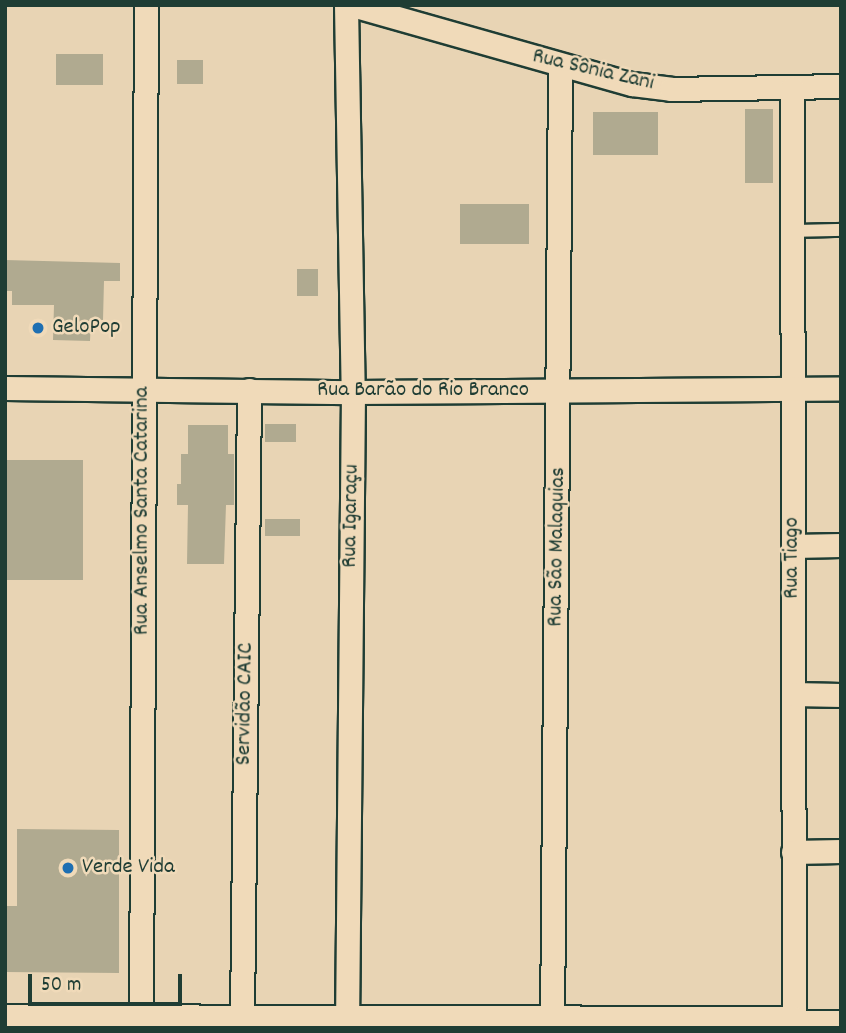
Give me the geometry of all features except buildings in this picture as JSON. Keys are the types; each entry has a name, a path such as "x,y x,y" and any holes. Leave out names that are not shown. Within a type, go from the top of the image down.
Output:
{"street":[{"name":"Rua Anselmo Santa Catarina","path":"141,1018 146,5"},
{"name":"Rua Igaraçu","path":"346,5 354,392 347,1023"},
{"name":"Rua Sônia Zani","path":"352,5 560,66 671,89 841,86"},
{"name":"Rua São Malaquias","path":"552,1025 560,392 560,66"},
{"name":"Rua Tiago","path":"792,88 794,1025"},
{"name":"Rua Barão do Rio Branco","path":"5,388 354,392 841,389"},
{"name":"Servidão CAIC","path":"242,1018 249,390"},
{"path":"793,546 841,545"},
{"path":"793,694 841,695"},
{"path":"793,852 841,851"},
{"path":"5,1020 242,1018 347,1023 552,1025 794,1025 841,1022"}],"lane":[{"path":"792,232 841,230"}],"place":[{"name":"GeloPop","path":"38,328"},
{"name":"Verde Vida","path":"68,868"}]}
